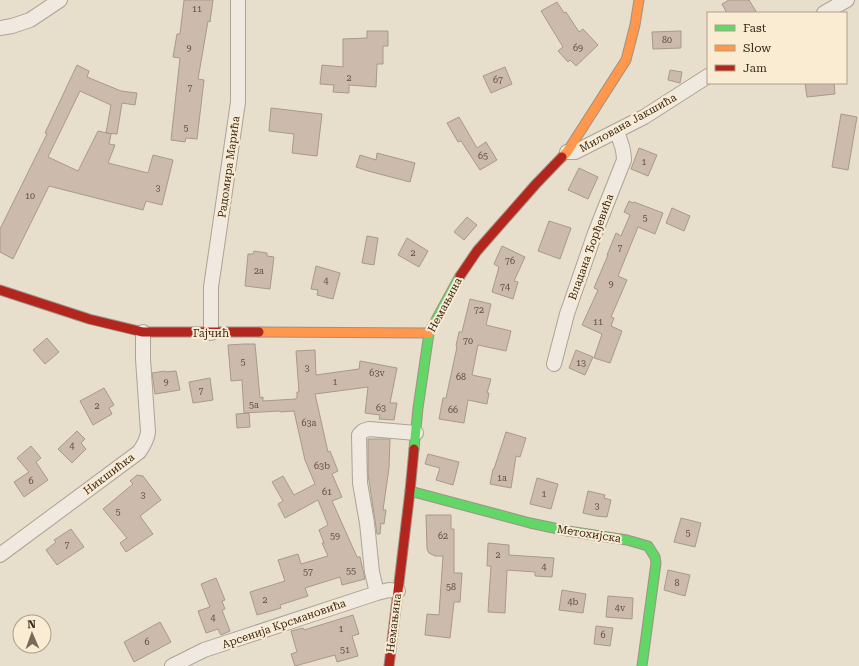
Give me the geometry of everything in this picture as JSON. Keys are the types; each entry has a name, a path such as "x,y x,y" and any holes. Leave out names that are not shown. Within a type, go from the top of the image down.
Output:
{"street":[{"path":"0,28 30,20 60,0"},
{"name":"Радомира Марића","path":"211,333 211,287 238,102 238,0"},
{"name":"Немањина","path":"389,666 422,381 429,333 458,279 477,251 536,184 567,152 626,60 635,25 639,0"},
{"path":"826,12 847,0"},
{"name":"Милована Јакшића","path":"567,152 575,152 644,116 707,77"},
{"name":"Владана Ђорђевића","path":"554,364 569,307 595,233 624,160 623,146 616,131"},
{"name":"Гајчић","path":"0,290 83,318 143,332 429,333"},
{"name":"Никшићка","path":"0,555 139,452 144,446 148,432 143,359 143,332"},
{"path":"377,593 372,572 360,483 359,435 363,431 370,429 416,433"},
{"name":"Метохијска","path":"410,491 530,523 568,531 627,540 648,546 655,557 656,569 642,666"},
{"name":"Арсенија Крсмановића","path":"172,666 204,650 377,593 389,590 398,590"}],"building":[{"path":"184,0 213,0 198,79 204,80 197,139 186,138 185,142 171,140 180,58 173,57 177,34 180,34"},
{"path":"729,0 749,0 756,12 726,12 722,4"},
{"path":"557,2 564,13 566,12 579,32 583,29 598,45 576,66 570,60 568,62 558,51 563,47 541,11"},
{"path":"367,31 388,31 388,46 383,46 383,64 377,64 376,87 349,85 349,93 333,92 334,85 320,84 322,65 343,67 343,39 367,38"},
{"path":"681,31 681,48 653,49 652,32"},
{"path":"77,65 89,71 87,77 121,91 137,93 135,105 122,103 117,134 107,133 111,134 109,144 115,145 108,163 148,173 153,155 173,160 162,205 146,201 143,210 49,186 13,259 0,252 0,229 47,134 45,133","holes":["80,91 111,105 106,133 98,131 78,171 48,157"]},
{"path":"505,67 512,84 491,93 483,76"},
{"path":"670,70 682,72 680,83 668,80"},
{"path":"805,84 834,84 835,94 807,97"},
{"path":"271,108 322,114 317,156 292,153 294,134 269,131"},
{"path":"841,114 857,117 848,170 832,167"},
{"path":"459,117 477,148 486,142 497,160 480,170 461,141 458,142 447,123"},
{"path":"639,148 657,155 648,176 631,169"},
{"path":"377,153 415,163 410,182 356,167 360,155 376,160"},
{"path":"579,168 598,177 588,199 568,190"},
{"path":"629,201 663,213 655,234 638,227 618,276 627,280 611,317 614,318 611,326 622,331 610,363 594,358 602,334 582,325 598,290 594,288 616,233 621,236 630,215 624,212"},
{"path":"672,208 690,216 684,231 666,223"},
{"path":"467,217 477,225 464,240 454,232"},
{"path":"549,221 571,228 560,259 538,251"},
{"path":"367,236 378,238 374,265 362,263"},
{"path":"407,238 428,251 419,267 398,255"},
{"path":"502,246 525,257 514,281 518,282 513,299 492,292 499,267 494,264"},
{"path":"254,251 267,253 267,256 274,257 270,289 245,286 248,254 253,254"},
{"path":"316,266 340,273 333,299 317,295 318,290 311,289"},
{"path":"470,299 491,304 486,325 511,331 506,351 478,345 472,375 491,379 487,393 489,393 487,404 468,400 464,423 439,419 443,398 446,398 459,332 462,332"},
{"path":"47,338 59,352 45,364 33,350"},
{"path":"255,344 260,398 263,397 263,401 297,398 297,392 299,392 296,351 315,350 316,375 359,369 360,361 397,368 390,403 397,403 394,420 379,419 380,415 365,413 368,387 315,394 328,452 330,451 338,471 332,474 342,497 332,501 357,557 360,557 365,579 342,585 340,577 305,588 308,596 280,605 281,608 257,615 250,592 285,581 278,560 298,554 301,564 328,556 322,543 324,543 319,530 328,525 318,500 285,518 278,504 283,501 272,482 283,476 294,495 315,484 305,460 294,411 244,413 242,380 231,381 228,345"},
{"path":"576,350 593,357 585,375 569,368"},
{"path":"176,371 180,390 155,394 152,373"},
{"path":"210,378 213,400 193,403 189,382"},
{"path":"104,388 114,405 109,408 112,414 93,425 80,401"},
{"path":"249,413 250,427 237,428 236,414"},
{"path":"77,431 85,439 81,443 86,449 72,463 58,449"},
{"path":"506,432 526,438 520,457 516,456 511,488 490,484 493,469"},
{"path":"368,439 390,439 389,468 383,510 386,510 384,524 381,523 380,534 377,534 368,474"},
{"path":"31,446 41,458 36,462 48,480 24,497 14,482 29,472 17,458"},
{"path":"428,454 459,462 453,485 436,480 440,468 425,464"},
{"path":"137,475 143,476 161,500 140,516 153,534 126,552 120,543 127,538 103,509 133,484 130,481"},
{"path":"537,478 558,484 551,509 530,504"},
{"path":"588,491 605,495 604,498 611,500 607,517 583,513"},
{"path":"426,515 451,515 451,529 454,529 454,573 462,573 460,602 454,602 450,638 425,635 427,614 439,615 443,556 435,556 429,553 427,549"},
{"path":"681,518 701,523 695,547 674,542"},
{"path":"71,529 84,547 57,565 46,550 56,542 54,540"},
{"path":"488,543 509,545 509,555 554,558 552,577 535,576 535,572 507,570 505,613 488,612 491,566 487,566"},
{"path":"668,570 690,575 685,596 664,590"},
{"path":"216,578 225,600 222,601 225,609 222,610 230,631 221,635 218,629 206,633 198,611 210,607 201,584"},
{"path":"562,590 586,594 583,613 559,610"},
{"path":"608,596 633,598 632,619 606,617"},
{"path":"353,615 359,634 352,636 358,656 337,662 335,655 295,666 291,654 297,652 291,631 303,628 304,630"},
{"path":"160,622 171,642 134,662 124,642"},
{"path":"596,626 613,628 610,646 594,644"}],"traffic: fast":[{"path":"414,449 418,408 429,333 460,276"},
{"path":"410,491 530,523 568,531 627,540 648,546 655,557 656,563 642,666"}],"traffic: slow":[{"path":"562,157 567,152 626,60 635,25 639,0"},
{"path":"259,332 429,333"}],"traffic: jam":[{"path":"460,276 477,251 562,157"},
{"path":"0,290 89,319 143,332 259,332"},
{"path":"389,666 414,449"}]}
